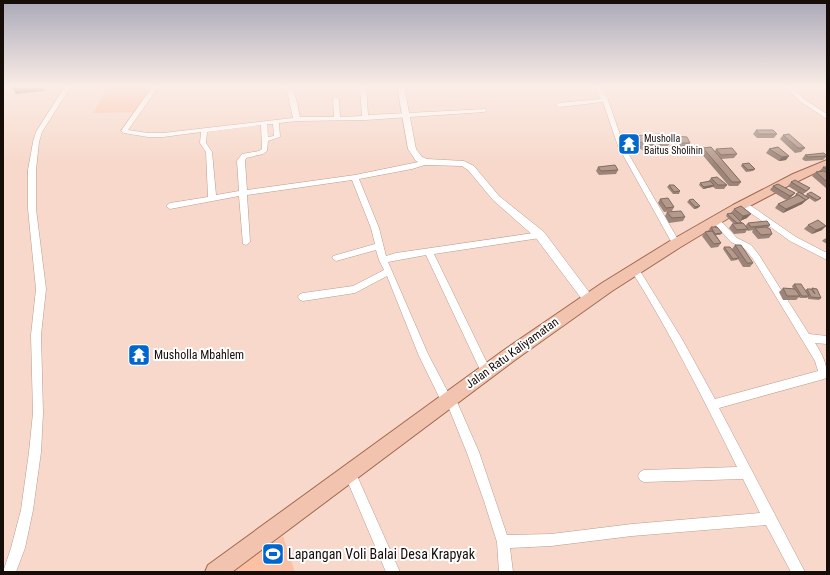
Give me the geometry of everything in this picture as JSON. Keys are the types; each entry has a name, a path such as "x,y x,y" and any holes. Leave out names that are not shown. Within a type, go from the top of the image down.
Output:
{"main road":[{"name":"Jalan Ratu Kaliyamatan","path":"215,572 486,371 634,268 744,204 801,173 827,163"}],"street":[{"path":"8,572 18,548 27,510 35,452 38,413 36,335 42,290 32,209 32,170 39,132 51,113"},
{"path":"136,113 124,130 155,135 297,119 365,118 447,113"},
{"path":"296,113 297,119"},
{"path":"337,113 337,119"},
{"path":"365,113 365,118"},
{"path":"405,113 412,149 419,159 426,162"},
{"path":"609,113 621,146 676,243"},
{"path":"265,140 277,137 276,122"},
{"path":"246,242 244,193 241,167 242,158 263,151 266,148 264,123"},
{"path":"204,130 203,143 209,152 212,199"},
{"path":"170,206 244,193 356,177 412,167 426,162 456,162 468,166 496,198 540,235 588,299"},
{"path":"356,177 375,228 382,260 389,271 424,356 448,400 480,471 503,542 506,572"},
{"path":"744,204 793,239 827,257"},
{"path":"711,405 820,376 824,373 819,359 756,257 748,247 734,240 715,220"},
{"path":"382,260 396,256 540,235"},
{"path":"336,258 378,246"},
{"path":"429,251 486,371"},
{"path":"634,268 653,296 679,340 768,519 798,572"},
{"path":"303,298 356,289 389,271"},
{"path":"806,338 827,340"},
{"path":"350,473 393,572"},
{"path":"644,476 745,473"},
{"path":"503,542 551,540 632,530 768,519"}],"shaded area":[{"name":"Lapangan Voli Balai Desa Krapyak","path":"283,536 295,572 230,572"}],"building":[{"path":"756,130 773,130 777,134 759,134"},
{"path":"662,134 670,143 646,145 644,142 636,143 631,136"},
{"path":"789,134 805,148 798,148 783,135"},
{"path":"674,136 687,137 690,143 677,143"},
{"path":"711,147 741,182 732,182 703,148"},
{"path":"778,147 789,156 782,157 769,149"},
{"path":"732,148 737,154 721,155 716,149"},
{"path":"824,153 827,156 808,157 805,155"},
{"path":"749,163 755,169 748,170 742,164"},
{"path":"615,165 618,170 601,171 598,167"},
{"path":"824,171 827,173 827,182 816,172"},
{"path":"717,177 727,185 718,185 711,178"},
{"path":"795,180 810,188 806,191 791,182"},
{"path":"710,181 714,185 704,187 700,183"},
{"path":"778,184 795,193 790,196 773,186"},
{"path":"669,185 674,185 680,191 674,192"},
{"path":"799,192 809,198 806,200 796,194"},
{"path":"811,192 821,198 817,200 807,194"},
{"path":"798,195 806,200 786,209 778,204"},
{"path":"668,198 674,207 666,208 660,199"},
{"path":"693,199 700,206 695,207 689,200"},
{"path":"741,206 751,214 743,216 734,209"},
{"path":"681,211 685,217 672,218 667,212"},
{"path":"732,213 742,223 737,223 727,214"},
{"path":"818,220 826,226 816,230 808,225"},
{"path":"767,221 770,225 751,227 748,223"},
{"path":"743,223 748,229 737,230 732,224"},
{"path":"711,227 717,227 722,233 715,234"},
{"path":"766,227 770,229 772,234 761,235 755,228"},
{"path":"712,231 721,243 714,244 705,232"},
{"path":"735,245 741,245 753,263 747,263"},
{"path":"724,247 730,247 739,258 733,259"},
{"path":"794,284 801,284 809,296 802,296"},
{"path":"783,288 795,289 800,296 787,296"},
{"path":"812,288 817,289 821,298 811,297 807,289 811,289 815,294"}],"place":[{"name":"Musholla Baitus Sholihin","path":"629,144"},
{"name":"Musholla Mbahlem","path":"139,355"},
{"name":"Lapangan Voli Balai Desa Krapyak","path":"273,554"}]}
